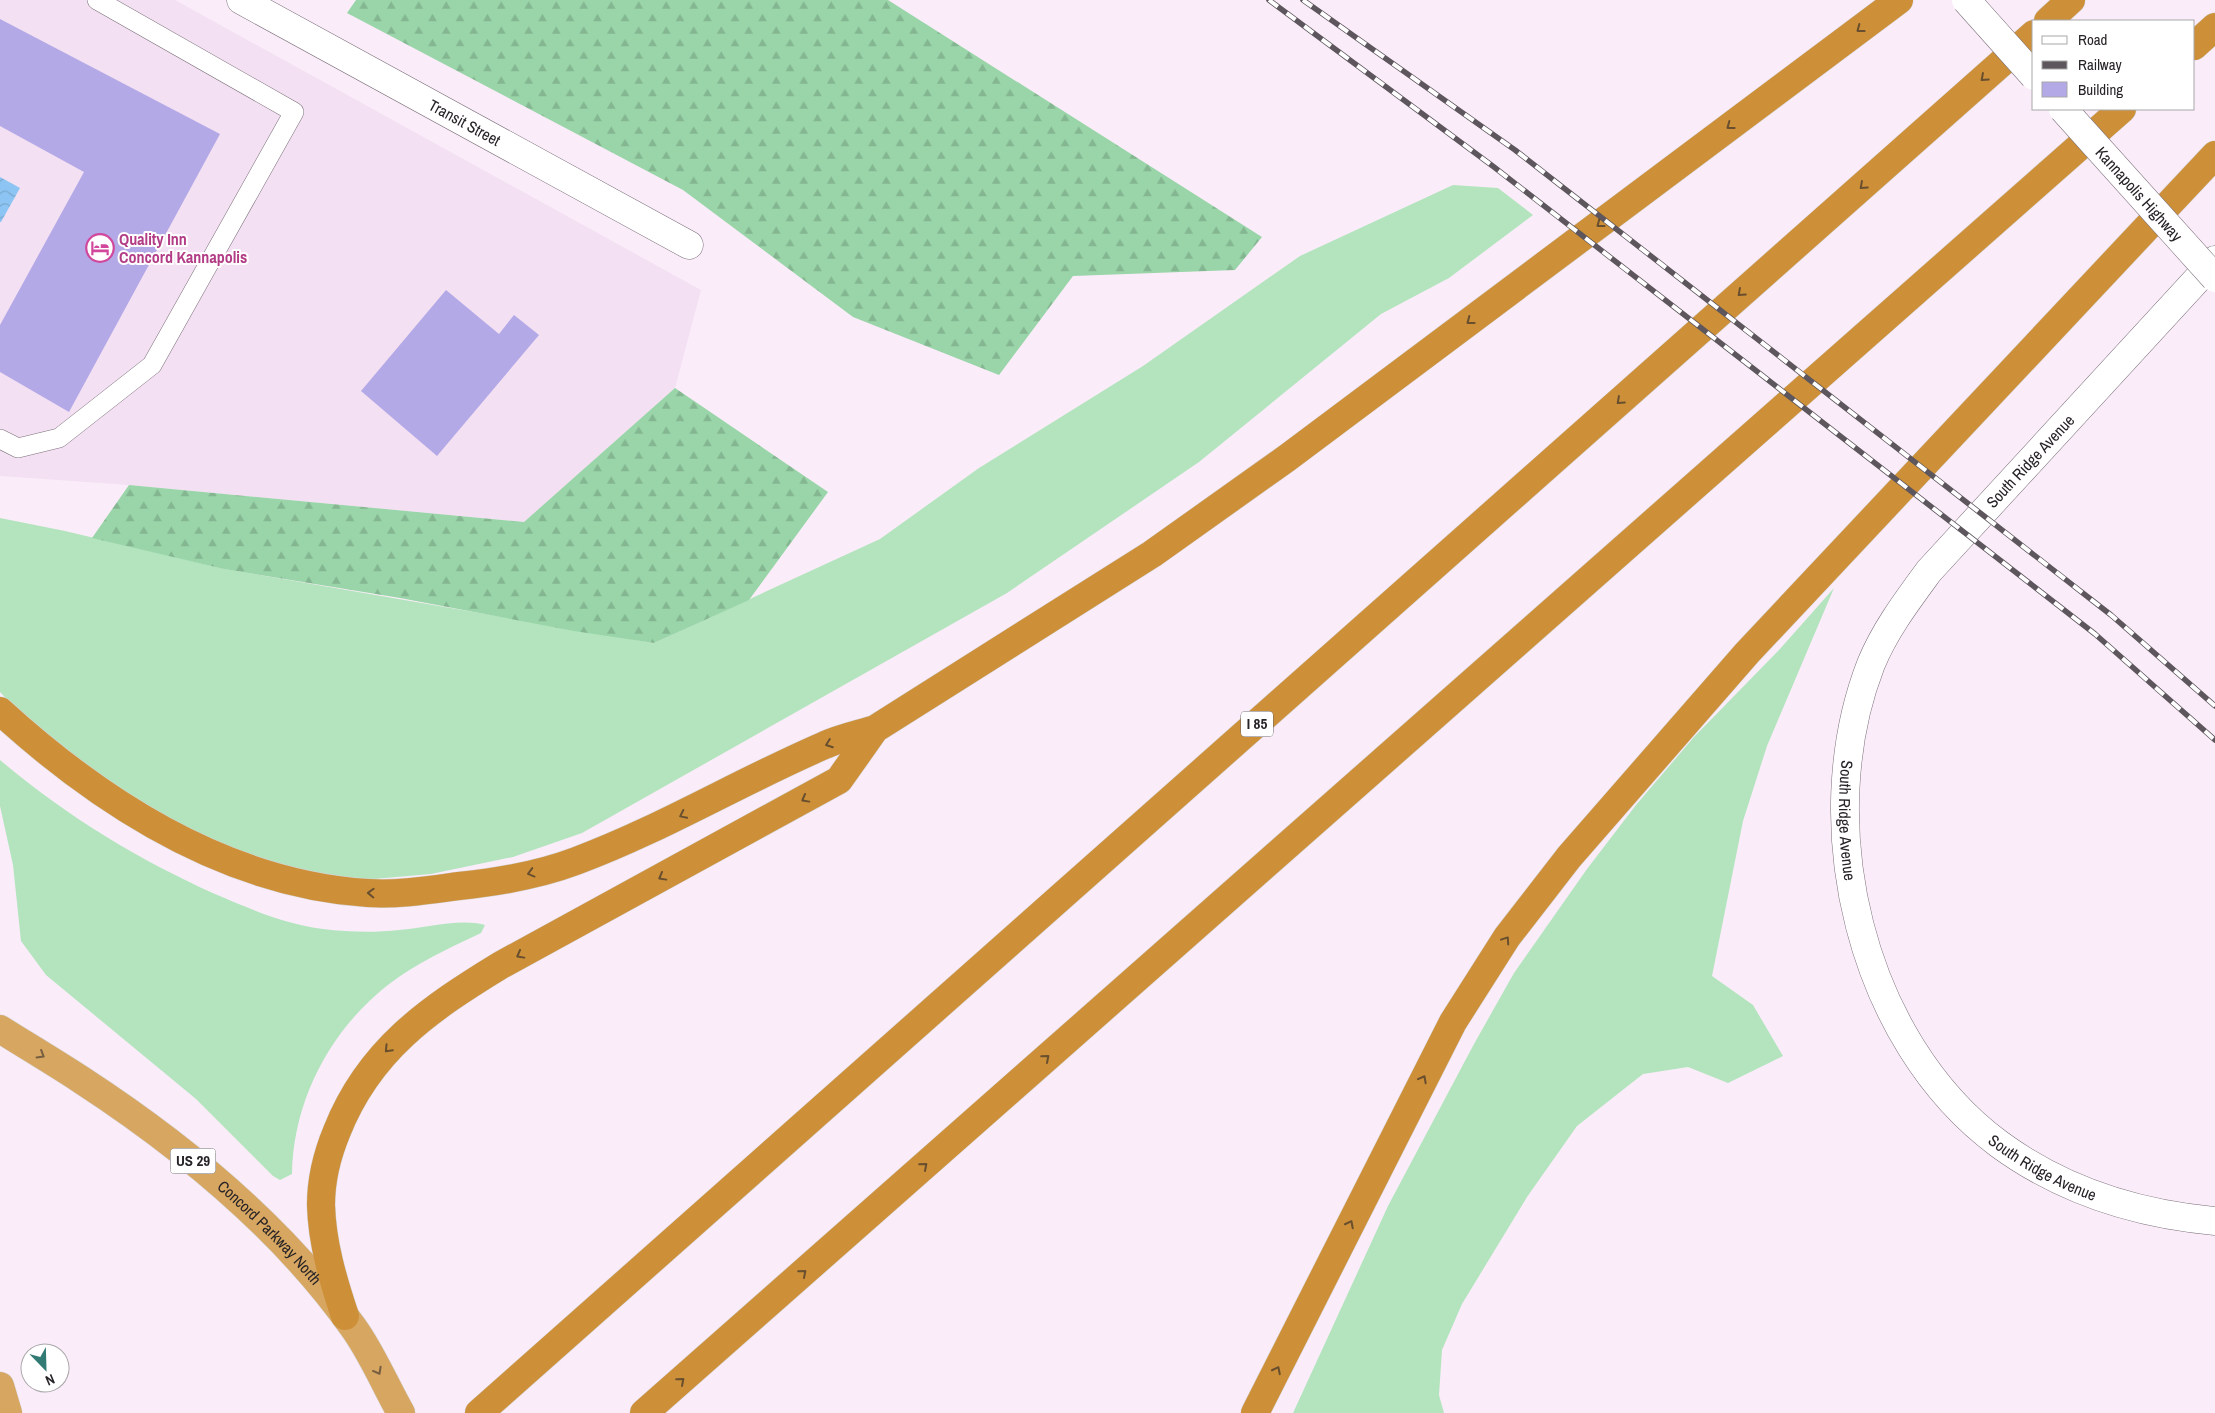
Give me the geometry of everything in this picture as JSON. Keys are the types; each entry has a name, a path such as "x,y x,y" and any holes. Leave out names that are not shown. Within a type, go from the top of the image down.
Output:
{"highway":[{"path":"0,711 81,780 125,808 168,832 220,857 277,878 324,888 370,893 413,892 515,878 574,862 662,825 826,744 875,729 1160,548 1295,452 1899,0"},
{"path":"2049,20 2072,0"},
{"path":"2195,45 2215,27"},
{"name":"I 85","path":"479,1413 2032,36"},
{"path":"644,1413 2121,110"},
{"path":"1254,1413 1453,1022 1507,937 1569,857 1746,653 2215,155"},
{"path":"350,1323 330,1269 321,1204 323,1175 331,1146 344,1112 362,1081 385,1051 414,1023 501,965 839,780 875,729"},
{"name":"Concord Parkway North","path":"0,1029 80,1078 211,1175 266,1228 325,1290 350,1323"},
{"name":"US 29","path":"350,1323 401,1413"},
{"path":"0,1386 8,1413"}],"street":[{"name":"Transit Street","path":"241,0 689,245"},
{"path":"1966,0 2032,74"},
{"name":"Kannapolis Highway","path":"2064,110 2215,278"},
{"name":"South Ridge Avenue","path":"2215,260 1929,571 1891,624 1872,662 1857,704 1847,757 1846,839 1850,886 1866,944 1884,996 1912,1051 1955,1105 1999,1144 2055,1179 2100,1199 2175,1218 2215,1221"}],"lane":[{"path":"0,439 18,448 60,438 152,365 294,112 97,0"}],"shaded area":[{"path":"0,0 175,0 701,290 675,388 524,522 129,485 0,476"}],"green space":[{"path":"356,0 888,0 1262,237 1235,270 1073,276 999,375 853,317 683,190 347,13"},
{"path":"1453,185 1498,188 1533,215 1449,278 1381,314 1199,462 1007,593 582,833 513,857 431,874 351,881 194,847 49,745 0,692 0,518 65,531 225,569 654,643 880,539 979,468 1143,366 1300,256"},
{"path":"675,388 828,492 749,600 654,643 574,631 400,598 224,569 92,538 129,485 524,522"},
{"path":"1834,588 1767,746 1743,821 1712,976 1753,1005 1783,1056 1728,1083 1688,1067 1643,1074 1577,1126 1527,1197 1462,1304 1442,1350 1439,1395 1444,1413 1293,1413 1388,1206 1514,973 1587,869 1636,805 1694,737 1779,650"},
{"path":"0,760 50,799 130,851 215,894 268,915 309,927 371,932 453,923 485,925 481,933 426,960 400,976 376,995 342,1032 327,1053 306,1099 298,1124 292,1174 280,1180 273,1176 196,1099 46,975 21,941 13,865 0,806"}],"water":[{"path":"0,177 20,188 1,222 0,222"}],"building":[{"name":"Quality Inn Concord Kannapolis","path":"0,19 220,134 69,412 0,372 0,325 84,172 0,126"},
{"path":"446,290 499,334 514,315 539,335 437,456 361,391"}],"railway":[{"path":"1269,0 1494,167 2095,634 2215,740"},
{"path":"1303,0 1515,150 2111,615 2215,706"}],"place":[{"name":"Quality Inn Concord Kannapolis","path":"100,248"}]}
